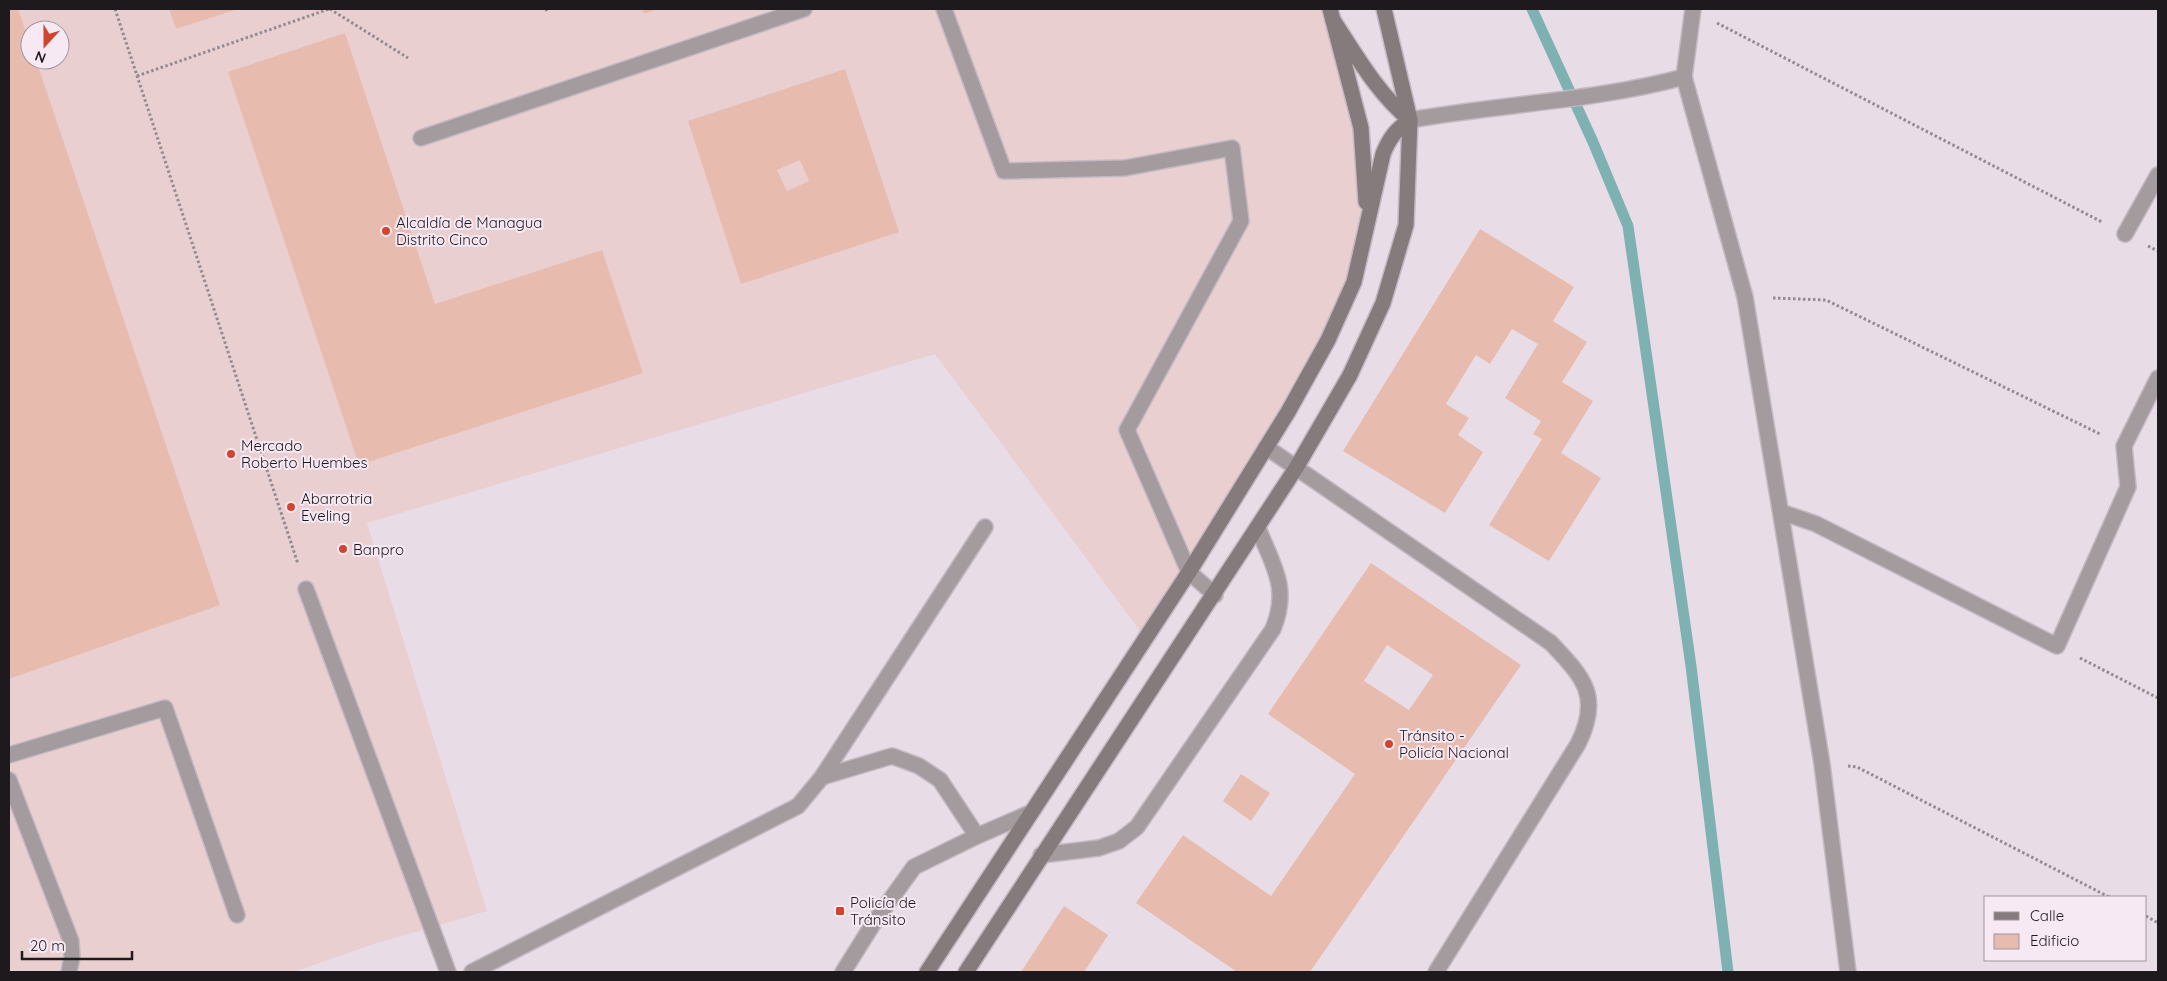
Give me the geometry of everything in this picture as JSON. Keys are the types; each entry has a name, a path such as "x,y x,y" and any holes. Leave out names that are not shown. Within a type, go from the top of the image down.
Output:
{"main road":[{"path":"966,972 1296,468 1350,375 1383,303 1406,225 1410,120 1384,9"},
{"path":"1332,15 1374,82 1410,120"},
{"path":"1332,15 1361,128 1367,221"},
{"path":"927,972 1189,572 1288,412 1328,340 1354,282 1378,170 1390,139 1399,127 1410,120"}],"street":[{"path":"421,138 804,9"},
{"path":"944,9 1004,171 1125,168 1232,148 1241,221 1127,430 1189,572 1214,594"},
{"path":"1692,10 1684,77 1744,297 1822,764 1848,972"},
{"path":"1410,120 1598,95 1684,77"},
{"path":"2125,234 2158,175"},
{"path":"1781,512 1816,524 2057,646 2128,488 2124,446 2158,378"},
{"path":"1266,447 1551,643 1573,667 1586,686 1588,707 1585,729 1578,744 1436,972"},
{"path":"472,972 798,806 822,778 985,527"},
{"path":"1041,855 1099,848 1119,841 1137,827 1272,629 1279,614 1281,586 1258,528"},
{"path":"306,589 448,972"},
{"path":"9,755 165,708 237,915"},
{"path":"822,778 892,756 919,766 940,780 977,836"},
{"path":"9,780 71,941 72,957 69,972"},
{"path":"843,972 875,921 914,867 977,836 1030,813"}],"path":[{"path":"115,9 306,589"},
{"path":"137,76 330,9 408,58"},
{"path":"1692,10 2158,251"},
{"path":"1744,297 1826,300 2124,446"},
{"path":"2057,646 2158,698"},
{"path":"1822,764 1857,767 2107,896"}],"shaded area":[{"name":"Mercado Roberto Huembes","path":"9,9 1327,9 1361,128 1367,221 1328,340 1146,639 935,354 367,523 487,911 374,944 294,972 9,972"}],"building":[{"path":"9,9 18,9 22,20 20,20 20,70 39,70 220,605 9,679"},
{"path":"169,9 238,9 176,29"},
{"path":"642,9 658,9 644,14"},
{"path":"345,33 435,304 602,250 643,373 359,465 228,72"},
{"path":"845,69 899,232 741,284 688,121","holes":["800,160 809,181 787,191 777,170"]},
{"path":"1480,229 1574,287 1553,321 1587,342 1562,382 1593,401 1561,453 1601,478 1549,561 1489,525 1542,439 1533,434 1541,421 1505,398 1538,344 1512,329 1490,364 1476,355 1446,404 1469,418 1458,435 1483,452 1445,513 1343,451"},
{"name":"Tránsito - Policía Nacional","path":"1371,563 1521,665 1310,972 1237,972 1136,903 1183,835 1271,896 1355,774 1268,714","holes":["1387,645 1433,675 1409,710 1364,681"]},
{"path":"1241,774 1270,793 1251,821 1223,801"},
{"path":"1064,906 1108,935 1084,972 1021,972"}],"waterway":[{"path":"1532,9 1593,142 1628,226 1691,666 1728,972"}],"place":[{"name":"Alcaldía de Managua Distrito Cinco","path":"386,231"},
{"name":"Mercado Roberto Huembes","path":"231,454"},
{"name":"Abarrotria Eveling","path":"291,507"},
{"name":"Banpro","path":"343,549"},
{"name":"Tránsito - Policía Nacional","path":"1389,744"},
{"name":"Policía de Tránsito","path":"840,911"}]}
